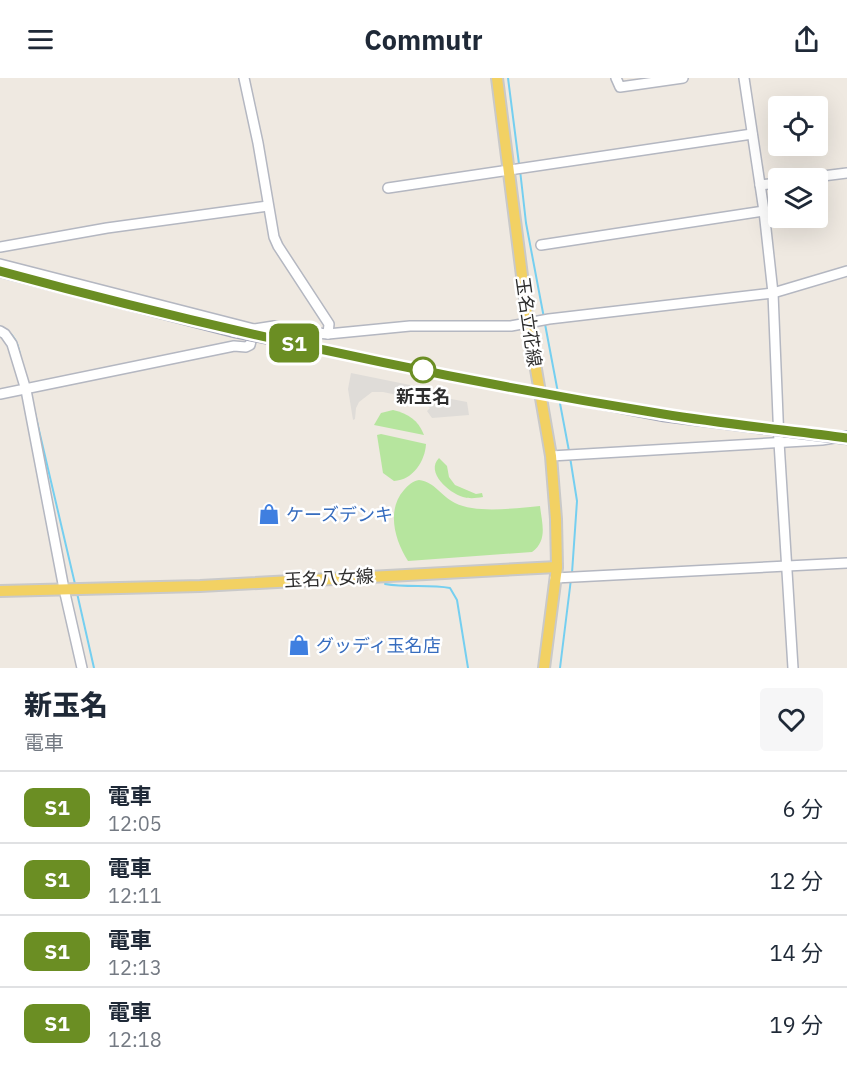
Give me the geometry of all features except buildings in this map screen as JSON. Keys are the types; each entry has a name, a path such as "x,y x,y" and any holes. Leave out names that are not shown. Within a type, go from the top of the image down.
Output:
{"main road":[{"name":"玉名立花線","path":"497,78 528,323 551,456 556,519 564,575"},
{"name":"玉名八女線","path":"0,591 564,575"},
{"path":"544,668 564,575"}],"street":[{"path":"244,78 268,206 278,246 329,324 328,334"},
{"path":"616,78 620,87 682,78"},
{"path":"744,78 764,211 773,293 778,442 793,668"},
{"path":"388,188 510,168 752,134"},
{"path":"828,175 847,173"},
{"path":"760,185 768,184"},
{"path":"0,247 107,228 268,206"},
{"path":"541,245 764,211"},
{"path":"0,264 254,329 274,326 328,334 410,326 511,326 544,319 773,293 847,270"},
{"path":"0,394 234,346 246,347 250,345 254,329"},
{"path":"0,331 12,344 26,390 64,589 82,668"},
{"path":"551,456 822,440 847,436"},
{"path":"564,575 847,563"}],"green space":[{"path":"393,410 412,418 424,435 374,425 381,413"},
{"path":"377,435 426,444 420,463 407,477 394,481 383,473"},
{"path":"439,458 447,466 449,477 455,485 476,494 482,493 483,497 463,497 446,487 440,481 435,469"},
{"path":"419,480 429,483 450,500 464,506 497,509 540,506 543,531 540,542 532,552 408,561 396,535 395,507 404,490"}],"shaded area":[{"path":"351,373 415,386 418,388 416,399 372,392 359,402 353,420 348,389"},
{"path":"425,394 467,402 469,415 432,418 427,411 430,408 424,403"}],"waterway":[{"path":"508,78 519,164"},
{"path":"520,170 526,223 544,318"},
{"path":"545,324 569,451"},
{"path":"7,331 15,340 21,360"},
{"path":"34,409 75,584"},
{"path":"570,457 577,501 572,573"},
{"path":"560,668 571,579"},
{"path":"385,584 450,588 457,600 468,668"},
{"path":"77,593 94,668"}],"railway":[{"path":"0,276 234,336 428,375 663,420 847,443"}],"train":[{"name":"S1","path":"0,271 236,331 429,371 664,414 847,438"}],"place":[{"name":"新玉名","path":"423,370"},
{"name":"ケーズデンキ","path":"269,514"},
{"name":"グッディ玉名店","path":"299,645"}]}
